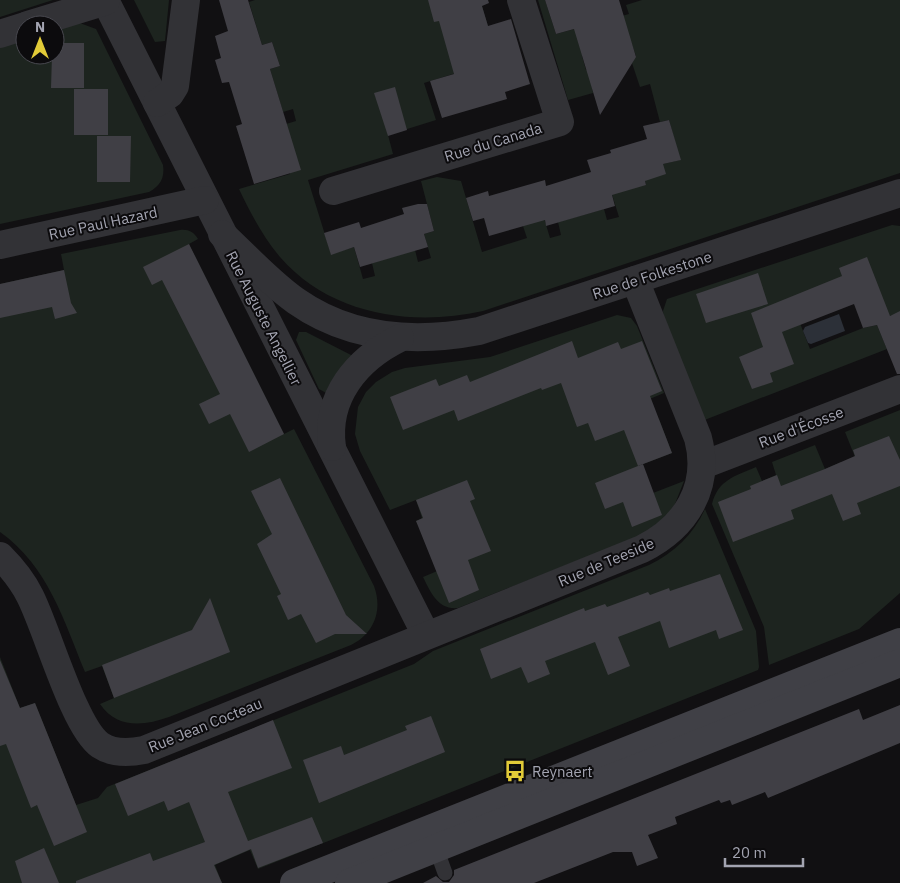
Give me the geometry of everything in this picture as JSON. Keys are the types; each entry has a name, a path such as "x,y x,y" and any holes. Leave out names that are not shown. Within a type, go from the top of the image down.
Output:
{"main road":[{"path":"303,881 900,642"},
{"path":"349,883 441,861 900,663"}],"street":[{"path":"58,15 105,0"},
{"name":"Rue Auguste Angellier","path":"105,0 426,635"},
{"path":"157,103 170,94 175,86 186,0"},
{"name":"Rue du Canada","path":"333,191 560,122 521,0"},
{"path":"0,34 15,29"},
{"name":"Rue de Folkestone","path":"222,234 297,302 335,321 370,332 400,338 435,338 480,331 900,193"},
{"name":"Rue Paul Hazard","path":"0,245 205,200"},
{"name":"Rue de Teeside","path":"426,635 653,544 673,528 689,508 700,484 703,465 698,438 635,280"},
{"name":"Rue de Folkestone","path":"333,454 331,417 343,386 363,361 380,348 400,338"},
{"name":"Rue d'Écosse","path":"703,465 900,389"},
{"name":"Rue Jean Cocteau","path":"0,556 18,575 31,598 82,724 99,744 116,752 144,750 426,635"}],"shaded area":[{"path":"0,0 53,0 0,17"},
{"path":"134,0 169,0 165,41 155,42"},
{"path":"255,0 480,0 488,26 469,69 424,83 436,120 388,135 393,154 308,180 331,254 354,247 363,279 375,276 372,263 415,250 418,262 431,258 424,234 434,231 421,181 437,177 461,181 482,252 527,238 519,214 541,208 550,238 561,235 558,222 604,209 607,220 619,217 609,185 646,185 645,181 663,164 680,160 669,120 660,122 650,84 640,87 632,63 636,56 631,42 582,56 586,70 589,69 593,93 568,100 538,0 545,0 556,34 629,14 626,5 642,0 900,0 900,173 483,311 456,316 428,317 374,312 347,304 323,292 300,277 280,257 268,241 239,189 290,174 286,124 296,121 293,109 283,112 270,69 280,66 272,42 262,45 249,2"},
{"path":"77,22 96,29 163,165 162,178 159,184 149,192 0,224 0,46 15,41 15,65 65,65 65,26"},
{"path":"892,225 900,226 900,313 890,316 842,276 798,318 810,349 863,328 877,325 887,349 702,421 664,320 663,311 667,299"},
{"path":"186,230 195,234 198,239 189,244 284,434 294,429 374,586 377,595 377,612 366,635 351,645 169,717 150,722 132,723 114,718 100,704 114,698 102,666 85,672 53,596 31,561 0,532 0,284 64,270 61,254"},
{"path":"839,314 845,331 811,344 808,343 803,331 805,327"},
{"path":"617,315 631,318 637,326 664,393 645,401 651,422 659,419 672,453 638,466 653,493 684,481 673,509 647,533 458,608 451,608 440,603 432,594 423,577 442,569 416,521 422,518 416,500 390,510 360,451 355,434 358,407 366,392 376,382 392,372 405,368 490,357"},
{"path":"299,332 306,332 353,356 328,394 319,389 296,340"},
{"path":"900,410 900,593 859,629 769,665 764,627 712,504 718,489 728,480 756,467 762,481 776,475 772,462 815,445 825,469 841,462 857,462 845,432"},
{"path":"705,509 756,631 758,670 258,869 250,850 215,865 222,883 0,883 0,657 20,708 35,703 76,805 98,798 107,787 414,664 433,651 649,565 675,549 689,535"}],"building":[{"path":"219,0 248,0 262,45 272,42 280,66 270,69 301,170 254,184 236,126 242,124 229,82 222,83 215,60 221,58 215,36 228,31"},
{"path":"428,0 488,0 489,3 482,6 488,26 511,19 530,84 505,92 507,99 442,118 430,81 454,74 439,21 434,22"},
{"path":"545,0 619,0 636,57 600,115 574,29 556,34"},
{"path":"65,43 84,43 84,88 51,88 52,65 65,65"},
{"path":"395,87 407,130 388,136 374,93"},
{"path":"74,89 108,89 108,135 74,135"},
{"path":"669,120 681,160 663,164 666,174 645,181 646,185 612,195 615,206 546,226 545,220 489,236 484,218 473,221 466,198 488,191 489,196 545,180 546,186 591,172 587,160 611,153 610,150 647,139 643,126"},
{"path":"97,136 131,136 130,182 97,182"},
{"path":"427,204 434,231 424,234 428,247 360,267 354,247 331,255 324,233 359,222 361,228 404,214 402,208"},
{"path":"189,244 284,434 249,452 230,414 209,424 199,404 220,394 162,280 152,285 143,267"},
{"path":"867,257 890,316 900,311 900,374 897,374 877,325 863,328 854,304 782,332 794,364 770,373 773,382 752,389 739,357 763,347 751,313 842,276 839,268"},
{"path":"64,270 71,303 77,313 55,319 52,307 0,318 0,284"},
{"path":"758,273 768,304 706,323 696,294"},
{"path":"572,341 578,358 618,342 621,349 642,341 662,391 650,396 672,453 638,466 624,430 595,441 588,423 577,427 561,383 542,390 541,388 458,421 454,410 403,430 390,397 436,379 439,386 467,375 470,382"},
{"path":"889,436 900,460 900,486 857,503 861,514 843,521 832,494 791,510 794,519 733,542 718,502 751,489 750,486 777,475 781,486 855,456 853,450"},
{"path":"643,464 662,515 632,527 623,502 605,509 595,483"},
{"path":"280,478 346,615 367,634 335,634 316,643 301,614 288,620 277,596 281,594 257,544 272,534 251,491"},
{"path":"467,480 475,499 470,501 491,551 468,560 479,590 449,603 416,521 423,518 416,500"},
{"path":"720,574 743,630 719,639 716,630 669,648 660,621 618,637 630,666 608,675 595,642 545,661 550,674 528,683 521,667 491,679 480,649 584,608 585,611 605,604 607,607 648,592 650,595 669,588 670,591"},
{"path":"210,598 230,652 114,698 102,665 192,630"},
{"path":"0,660 20,708 35,703 87,832 54,846 37,805 31,808 6,744 0,746"},
{"path":"900,705 900,743 768,798 765,792 732,805 730,800 721,803 719,800 675,817 677,824 648,835 658,858 637,866 632,852 613,852 534,883 423,883 436,876 443,882 449,882 454,875 454,870 859,709 863,720"},
{"path":"431,716 445,752 319,803 303,760 341,746 344,755 407,730 405,726"},
{"path":"273,720 292,768 228,792 248,841 312,817 323,843 258,868 251,849 214,865 222,883 76,883 76,881 150,853 153,861 205,842 189,802 168,811 164,801 128,816 115,784"},
{"path":"44,848 59,883 22,883 15,861"}],"place":[{"name":"Reynaert","path":"515,771"}]}
